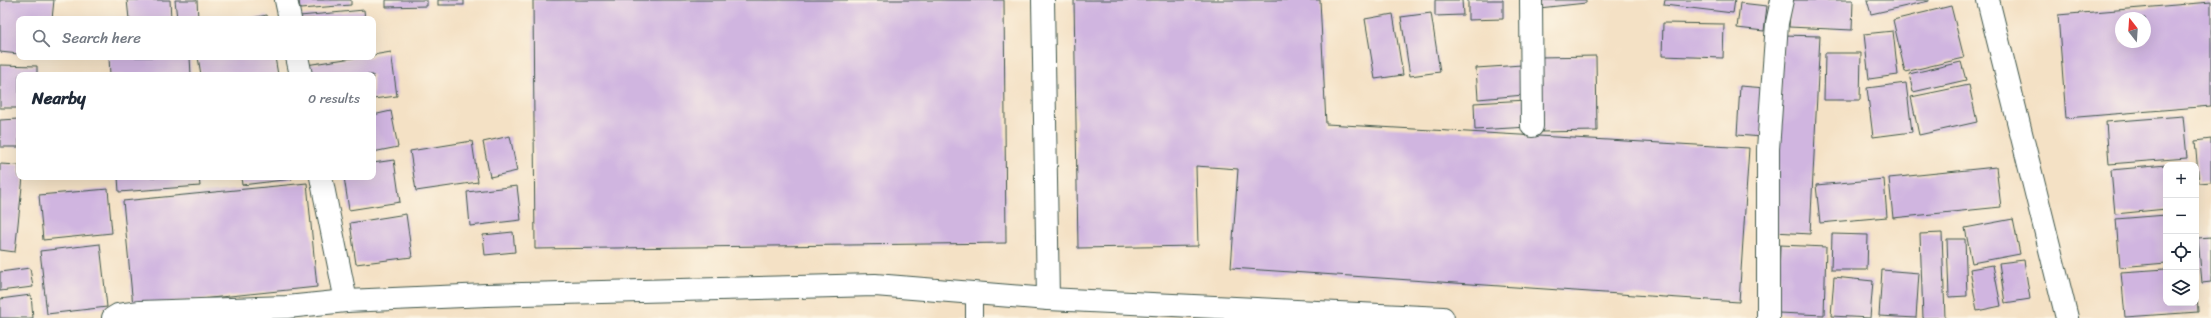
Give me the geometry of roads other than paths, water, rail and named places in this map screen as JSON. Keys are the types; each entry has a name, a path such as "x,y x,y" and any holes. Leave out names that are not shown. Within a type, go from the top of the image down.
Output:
{"street":[{"path":"286,0 289,16"},
{"path":"1043,0 1048,299"},
{"path":"1530,0 1532,126"},
{"path":"1768,318 1768,149 1777,23 1782,0"},
{"path":"1988,0 2067,318"},
{"path":"298,60 300,72"},
{"path":"322,180 346,301"},
{"path":"113,318 118,315 140,312 287,312 346,301 487,294 875,285 1048,299 1443,318"}],"lane":[{"path":"974,293 974,318"}]}
